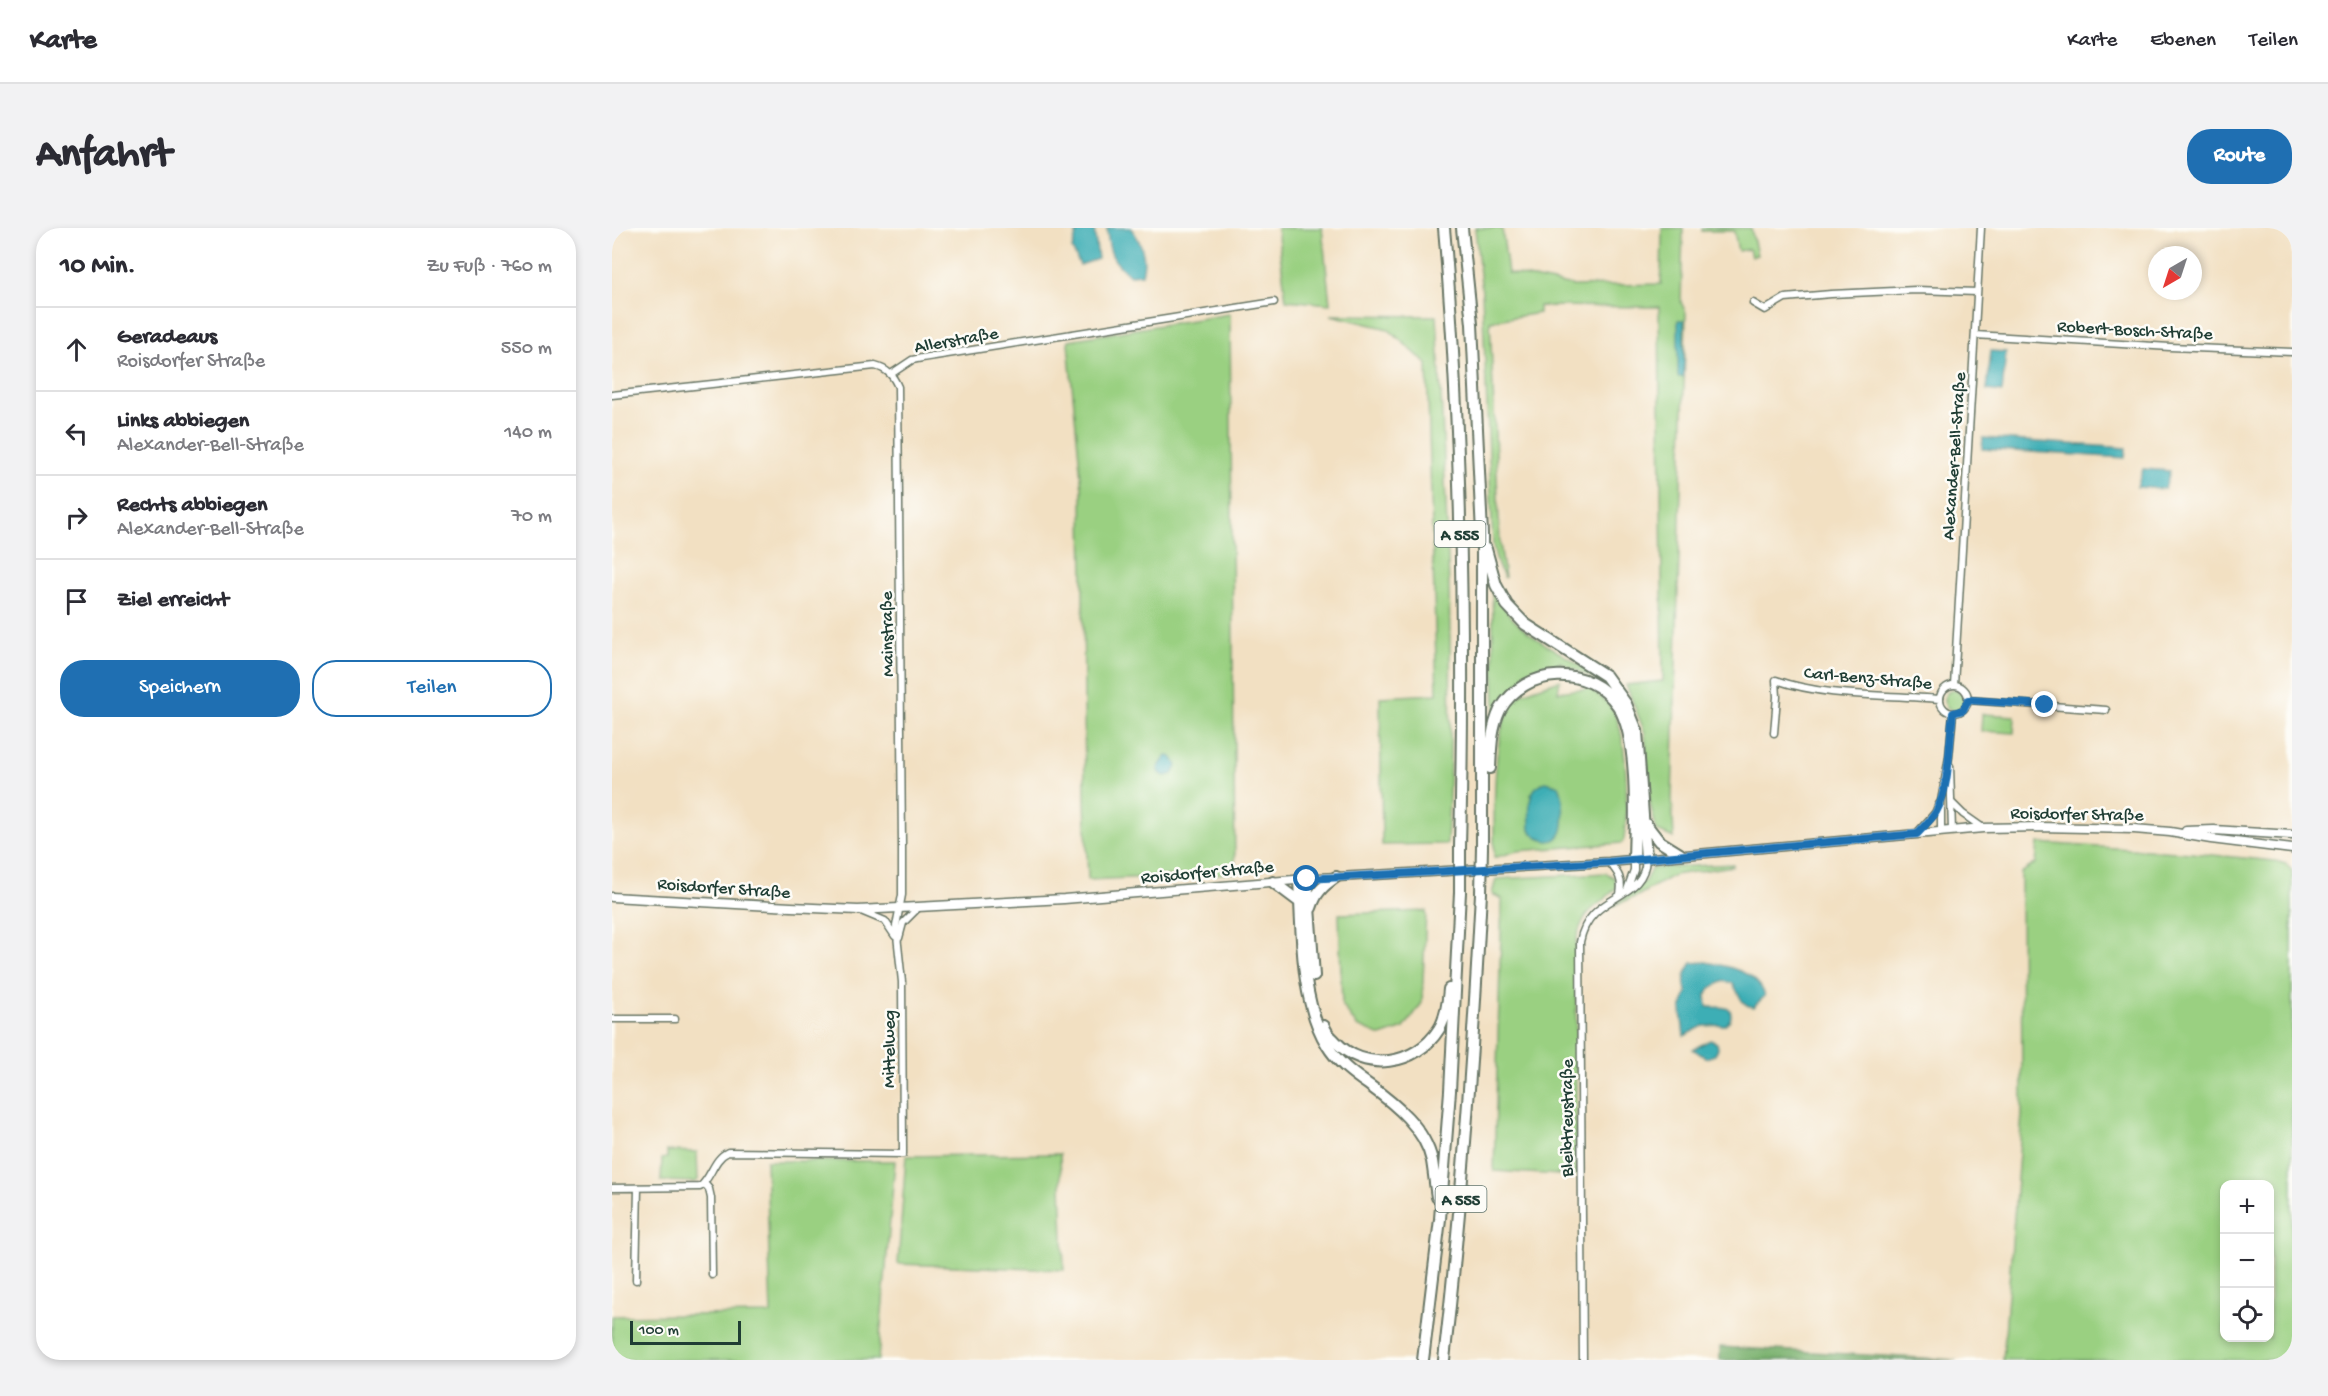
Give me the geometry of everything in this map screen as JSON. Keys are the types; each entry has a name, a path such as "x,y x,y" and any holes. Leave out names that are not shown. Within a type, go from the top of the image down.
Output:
{"highway":[{"name":"A 555","path":"1423,1360 1440,1219 1450,1091 1460,892 1463,662 1459,494 1444,228"},
{"name":"A 555","path":"1444,1360 1459,1227 1473,1038 1484,813 1482,534 1472,324 1462,228"},
{"path":"1482,534 1496,585 1507,605 1525,624 1606,676 1626,704 1637,731 1646,858"},
{"path":"1484,813 1489,781 1491,735 1505,703 1516,691 1538,679 1555,675 1582,678 1601,688 1610,696 1618,706 1628,728 1635,813 1634,859"},
{"path":"1644,821 1659,841 1680,854"},
{"path":"1310,911 1320,889 1336,877"},
{"path":"1303,879 1300,903 1308,997 1315,1022 1328,1047 1347,1069 1397,1106 1419,1131 1432,1159 1440,1219"},
{"path":"1303,879 1310,911 1316,1005 1326,1031 1340,1047 1357,1058 1392,1062 1412,1054 1427,1043 1439,1029 1445,1014 1450,977 1457,950"},
{"path":"1273,882 1300,903"}],"main road":[{"name":"Roisdorfer Straße","path":"612,897 858,910 900,908 1075,898 1303,879 1609,862 1983,828 2091,827 2170,832 2292,849"},
{"name":"Roisdorfer Straße","path":"2170,832 2214,830 2292,836"}],"street":[{"name":"Alexander-Bell-Straße","path":"1954,685 1981,228"},
{"path":"1754,303 1765,310 1785,298 1820,295 1916,290 1977,292"},
{"name":"Allerstraße","path":"891,374 912,360 922,358 1274,302"},
{"name":"Robert-Bosch-Straße","path":"1975,335 2161,347 2292,352"},
{"path":"612,395 875,366 891,374"},
{"name":"Mainstraße","path":"891,374 898,387 899,408 902,895"},
{"name":"Carl-Benz-Straße","path":"1774,733 1776,680 1795,687 1826,692 1940,699"},
{"path":"1954,685 1964,689 1968,700 1963,710 1953,713 1943,708 1940,699 1944,689 1954,685"},
{"path":"1968,700 2106,710"},
{"path":"1941,832 1941,801 1949,757 1953,713"},
{"path":"1949,757 1952,831"},
{"path":"1917,834 1935,813 1941,801"},
{"path":"1952,803 1983,828"},
{"name":"Bleibtreustraße","path":"1583,1360 1580,942 1587,920 1597,909 1637,884 1643,875 1646,858"},
{"path":"1627,890 1634,870 1634,859"},
{"path":"1609,862 1620,875 1622,883 1620,894"},
{"name":"Mittelweg","path":"704,1183 715,1163 728,1152 903,1154 902,982 896,926 902,895"},
{"name":"Mittelweg","path":"898,944 903,923 919,907"},
{"name":"Mittelweg","path":"858,910 885,921 893,931 898,944"},
{"path":"612,1019 675,1019"},
{"path":"612,1188 695,1188 704,1183 709,1189 711,1198 712,1275"},
{"path":"636,1280 638,1188"}],"green space":[{"path":"1277,228 1322,228 1330,304 1286,300"},
{"path":"1475,228 1502,228 1508,273 1573,286 1661,284 1662,228 1683,228 1681,302 1686,313 1672,799 1674,838 1657,831 1650,804 1645,733 1626,685 1663,681 1659,307 1539,306 1539,313 1490,321 1500,543 1505,578 1498,566 1493,546 1482,293"},
{"path":"1702,228 1751,228 1757,255 1751,257 1749,249 1738,251 1734,231 1702,231"},
{"path":"1230,314 1235,873 1088,880 1082,489 1068,343 1069,340"},
{"path":"1331,315 1437,316 1450,646 1450,778 1447,844 1382,845 1380,697 1437,694 1427,364 1388,329"},
{"path":"1492,586 1509,614 1523,628 1585,668 1608,687 1607,690 1593,678 1560,662 1555,671 1539,675 1495,713"},
{"path":"1560,680 1558,692 1589,688 1608,703 1616,717 1621,732 1626,770 1624,839 1622,843 1517,851 1494,858 1494,796 1498,746 1503,724 1510,706 1520,695","holes":["1542,783 1559,786 1532,833 1530,830 1531,794"]},
{"path":"1954,690 1961,693 1964,700 1961,707 1954,710 1947,707 1944,700 1947,693"},
{"path":"1982,714 2015,716 2014,733 1981,731"},
{"path":"2038,843 2275,861 2286,864 2292,871 2292,1360 2003,1360 2022,1114 2021,873 2036,863"},
{"path":"1733,864 1733,866 1674,875 1639,895 1613,906 1645,881 1652,868"},
{"path":"1606,873 1615,878 1616,888 1586,915 1576,942 1576,1176 1494,1171 1502,899 1492,894 1496,879"},
{"path":"1426,911 1422,1003 1404,1028 1381,1036 1357,1026 1342,1005 1339,914"},
{"path":"667,1151 697,1152 698,1180 695,1182 661,1181 662,1159 667,1158"},
{"path":"1060,1154 1064,1270 898,1264 906,1156"},
{"path":"766,1161 895,1161 878,1360 612,1360 612,1316 771,1314"},
{"path":"1720,1347 1956,1360 1720,1360"}],"water":[{"path":"1078,228 1094,228 1098,259 1080,265 1072,249"},
{"path":"1107,228 1131,228 1142,250 1144,262 1142,274 1130,275 1115,260 1108,243"},
{"path":"1678,320 1684,320 1684,377 1678,377"},
{"path":"1991,351 2006,352 2002,392 1987,390"},
{"path":"1983,438 2126,448 2125,458 1982,449"},
{"path":"2143,469 2170,471 2165,489 2137,487"},
{"path":"1167,755 1173,758 1177,766 1173,774 1165,776 1158,768"},
{"path":"1546,782 1559,786 1563,809 1561,833 1550,841 1536,837 1530,830 1532,795 1539,785"},
{"path":"1706,962 1732,968 1749,976 1756,981 1765,996 1753,1007 1748,1006 1742,1001 1732,983 1724,981 1710,988 1706,995 1707,1006 1724,1007 1730,1010 1729,1022 1725,1025 1703,1026 1684,1036 1681,1010 1687,992 1686,974 1692,963"},
{"path":"1710,1040 1717,1043 1718,1048 1715,1055 1706,1058 1693,1049"}],"route":[{"path":"1307,879 1609,862 1917,834 1935,813 1941,801 1949,757 1953,713 1963,710 1968,700 2045,705"}]}
